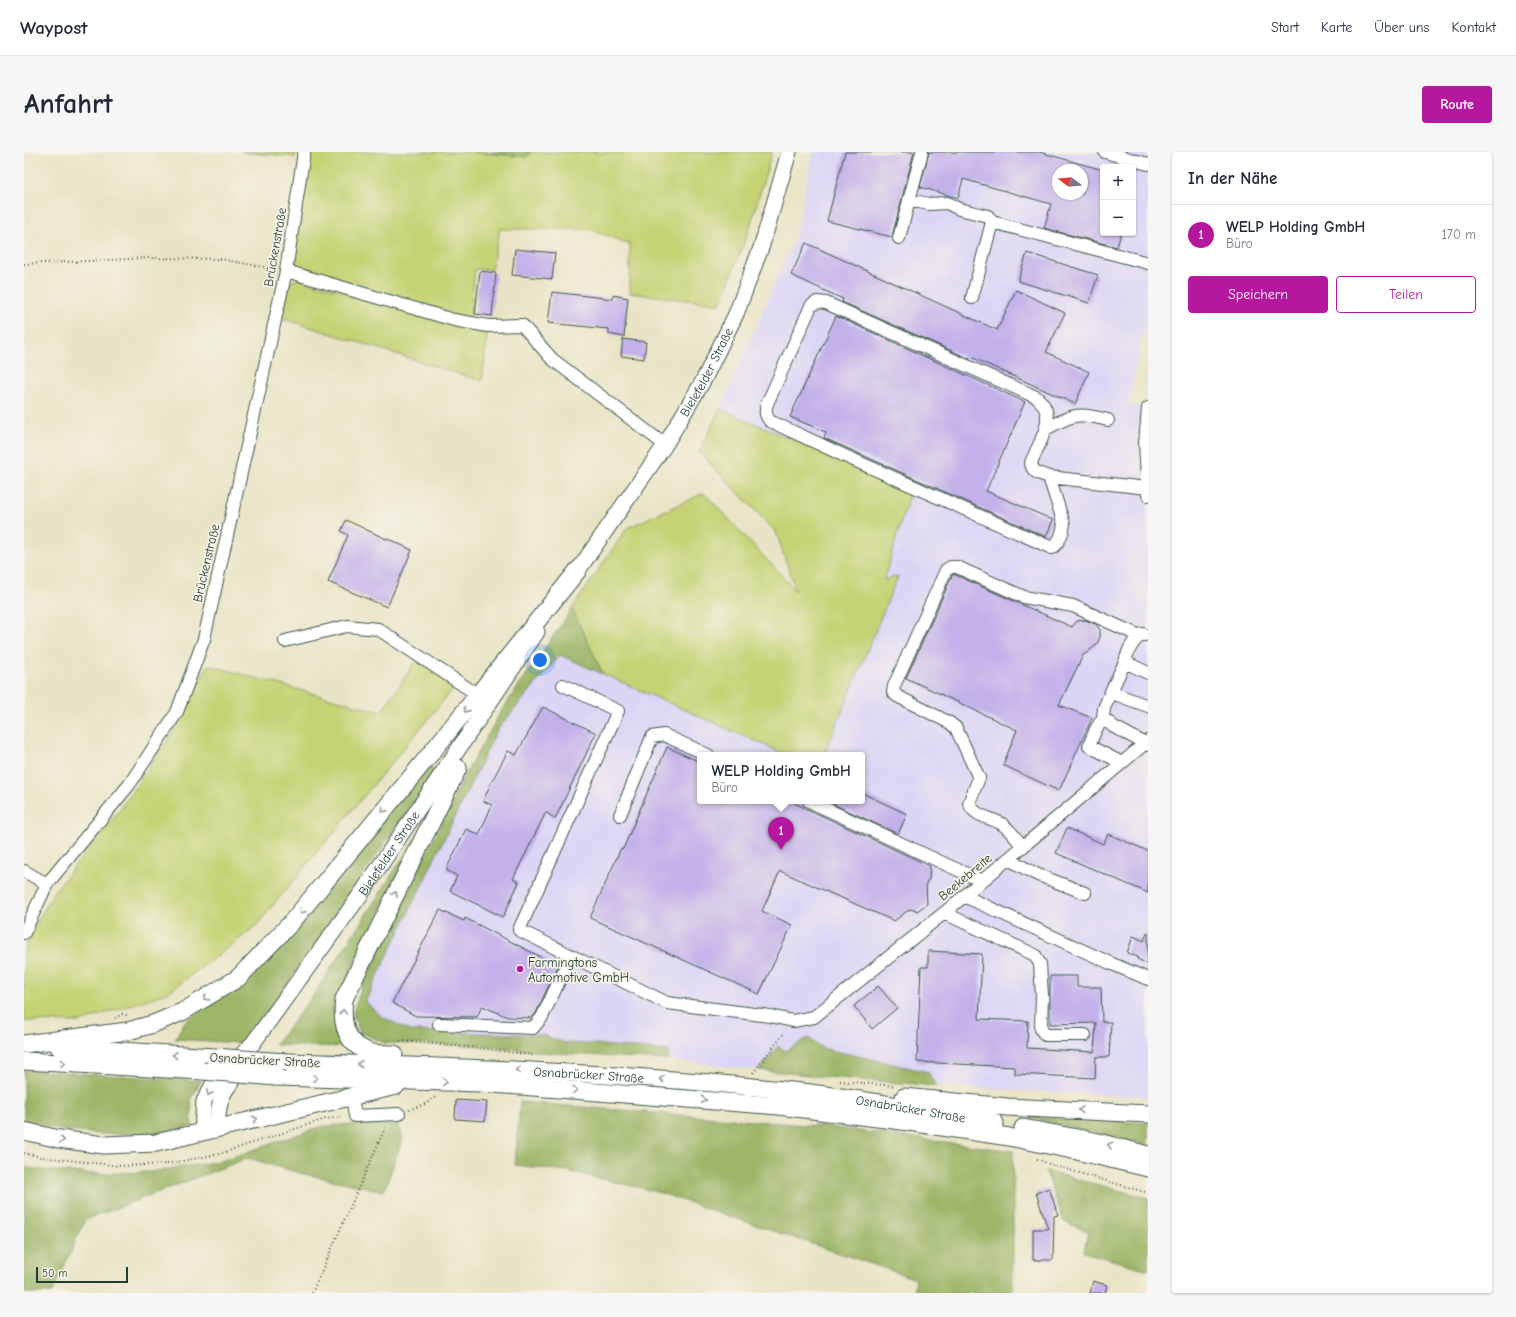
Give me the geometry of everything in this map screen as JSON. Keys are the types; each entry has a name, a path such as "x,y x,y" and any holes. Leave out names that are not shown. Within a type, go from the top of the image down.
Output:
{"highway":[{"path":"24,1045 128,1031 153,1024 182,1012 238,978 291,923 478,695 578,570"},
{"path":"438,1066 411,1056 373,1053 359,1047 346,1034 342,1016 344,999 458,768"},
{"name":"Osnabrücker Straße","path":"24,1045 287,1062 438,1066 651,1078 784,1090 868,1101 1094,1140 1148,1155"},
{"name":"Osnabrücker Straße","path":"24,1061 203,1071 276,1077 480,1083 711,1100 879,1118 1009,1136 1148,1168"},
{"path":"24,1131 59,1140 104,1145 156,1143 420,1081"},
{"path":"784,1090 902,1096 1007,1107 1148,1114"}],"main road":[{"name":"Bielefelder Straße","path":"210,1130 204,1101 212,1086 253,1043 361,894 578,570 665,445 703,381 736,314 762,246 789,152"},
{"name":"Bielefelder Straße","path":"210,1130 218,1113 220,1101 225,1090 262,1046 458,768 578,570"}],"street":[{"name":"Brückenstraße","path":"24,933 47,884 129,785 178,712 204,639 286,271 304,152"},
{"path":"899,238 922,152"},
{"path":"1105,152 1148,164"},
{"path":"910,200 929,204 947,203 988,216 992,222 1148,262"},
{"path":"972,298 992,222"},
{"path":"286,271 454,320 488,326 522,325 552,359 665,445"},
{"path":"1050,477 1064,524 1063,530 1055,547 1052,548 1046,547 770,421 766,416 765,410 811,306 816,302 820,302 1036,397 1043,404 1047,414 1046,429 1031,463 1032,469 1035,472 1050,477 1147,491 1145,444 1148,408"},
{"path":"1046,429 1060,421 1077,415 1086,415 1108,420"},
{"path":"1023,847 1001,824 971,809 969,803 979,778 956,728 950,722 897,696 893,692 894,686 946,570 951,567 957,567 1024,597 1073,606 1144,636"},
{"path":"285,641 347,626 378,629 478,695"},
{"path":"1122,763 1089,746 1096,729 1103,718 1104,708 1132,643 1144,636"},
{"path":"1125,662 1148,673"},
{"path":"563,685 618,711 519,930 666,1003 770,1016 793,1021"},
{"path":"1113,687 1115,694 1148,706"},
{"path":"1103,718 1114,727 1147,743"},
{"path":"620,815 652,737 664,735 701,752"},
{"name":"Beekebreite","path":"793,1021 814,1017 944,913 1147,743"},
{"path":"815,804 982,881"},
{"path":"1008,860 1036,874 1085,893"},
{"path":"24,871 47,884"},
{"path":"964,896 1148,979"},
{"path":"944,913 1035,955 1040,964 1042,994 1041,1030 1045,1035 1085,1035"},
{"path":"438,1024 533,1028 542,1017 571,956"},
{"path":"352,1096 355,1116 394,1114"}],"path":[{"path":"24,264 149,258 221,260 286,271"},
{"path":"752,1076 756,1068 793,1021"},
{"path":"312,1293 394,1114 425,1104 439,1095"},
{"path":"1035,1158 1049,1164 1148,1193"}],"shaded area":[{"path":"813,152 1148,152 1148,310 1128,405 1148,407 1148,1097 936,1086 928,1072 822,1048 808,1039 785,1051 778,1046 759,1070 667,1060 668,1051 565,1043 542,1035 411,1031 382,1017 365,1002 497,730 560,655 780,752 697,752 697,804 865,804 865,752 825,752 898,576 884,581 911,489 720,409 795,237"}],"green space":[{"path":"241,152 296,152 295,157"},
{"path":"310,152 475,152 527,157 530,152 772,152 749,230 720,304 630,293 630,244 589,229 500,229 491,270 475,269 470,320 296,269 292,260"},
{"path":"475,152 530,152 527,157"},
{"path":"298,279 488,330 482,381 281,318 288,283"},
{"path":"720,409 911,489 884,580 898,576 825,752 780,752 603,674 572,609 627,528 704,493 796,591 776,532 699,452"},
{"path":"572,609 603,674 560,655 497,730 365,1002 382,1017 411,1031 542,1035 565,1043 669,1051 667,1060 540,1052 492,1046 384,1043 360,1032 353,1013 362,986 464,777 502,710"},
{"path":"418,658 454,688 255,927 169,992 80,1022 24,1021 24,950 30,936 53,893 116,815 173,732 208,665 381,712"},
{"path":"428,766 435,771 269,1010 240,1043 175,1039 185,1021 243,984"},
{"path":"415,839 342,989 349,1047 275,1045 313,996"},
{"path":"808,1038 822,1048 928,1072 936,1086 759,1070 778,1046 785,1051"},
{"path":"24,1070 201,1081 191,1098 192,1127 152,1134 101,1134 61,1130 24,1121"},
{"path":"520,1102 828,1127 1013,1151 1013,1293 914,1293 916,1279 658,1192 568,1171 515,1165"},
{"path":"1028,1117 1148,1123 1148,1145"},
{"path":"398,1122 403,1138 384,1191 300,1173 248,1158 85,1220 52,1293 24,1293 24,1167 39,1170 95,1174 150,1172 221,1161 323,1126"},
{"path":"1046,1171 1148,1198 1148,1270 1084,1252 1088,1231 1064,1222"}],"building":[{"path":"845,152 914,152 892,237 827,221"},
{"path":"929,152 1039,152 1082,164 1052,164 1052,200 1088,200 1088,166 1100,169 1100,236 1120,236 1117,247 1044,228 1051,204 963,179 958,198 920,187"},
{"path":"806,243 997,330 1016,290 1065,313 1046,352 1089,372 1075,404 971,357 970,359 842,302 843,299 791,275"},
{"path":"515,249 555,253 552,279 512,275"},
{"path":"1027,253 1098,275 1089,303 1018,281"},
{"path":"480,271 496,273 492,316 475,314"},
{"path":"552,292 613,299 613,295 628,298 624,337 609,334 609,329 548,323"},
{"path":"836,316 1025,402 986,491 1053,520 1046,537 824,438 826,432 790,417"},
{"path":"623,339 646,342 644,359 621,356"},
{"path":"346,520 412,550 387,607 328,582 348,535 341,531"},
{"path":"953,574 1072,627 1077,621 1085,620 1096,624 1100,630 1100,637 1097,644 1083,655 1059,705 1092,718 1059,791 1003,765 1017,730 906,678"},
{"path":"543,707 596,733 555,819 546,812 513,879 519,882 503,917 450,891 457,876 446,870 466,829 479,835 492,805 483,801 492,781 508,751 516,755"},
{"path":"667,747 697,761 697,804 796,804 930,866 929,879 926,883 927,904 917,911 910,909 894,921 780,871 762,911 792,925 759,994 590,918 621,848 623,849"},
{"path":"865,794 907,814 898,834 833,804 865,804"},
{"path":"1067,828 1103,844 1108,834 1148,851 1148,893 1056,853"},
{"path":"440,910 464,921 465,918 558,966 536,1013 532,1018 508,1017 482,1006 477,1017 416,1016 392,1003"},
{"path":"1147,932 1148,964 1137,959 1138,957 1127,953 1133,936 1144,941"},
{"path":"928,951 982,954 979,1019 1028,1021 1027,1048 1094,1052 1096,1023 1050,1024 1050,976 1077,976 1077,987 1101,987 1102,1022 1111,1022 1109,1057 1096,1057 1095,1078 1015,1074 1015,1067 917,1062 921,967 928,967"},
{"path":"878,986 897,1008 872,1029 854,1006"},
{"path":"456,1100 487,1102 485,1121 455,1119"},
{"path":"1049,1188 1058,1215 1054,1216 1053,1260 1033,1260 1033,1229 1048,1229 1036,1193"},
{"path":"1093,1281 1107,1285 1105,1293 1090,1293"}],"place":[{"name":"WELP Holding GmbH","path":"781,850"},
{"name":"Farmingtons Automotive GmbH","path":"520,969"}]}
